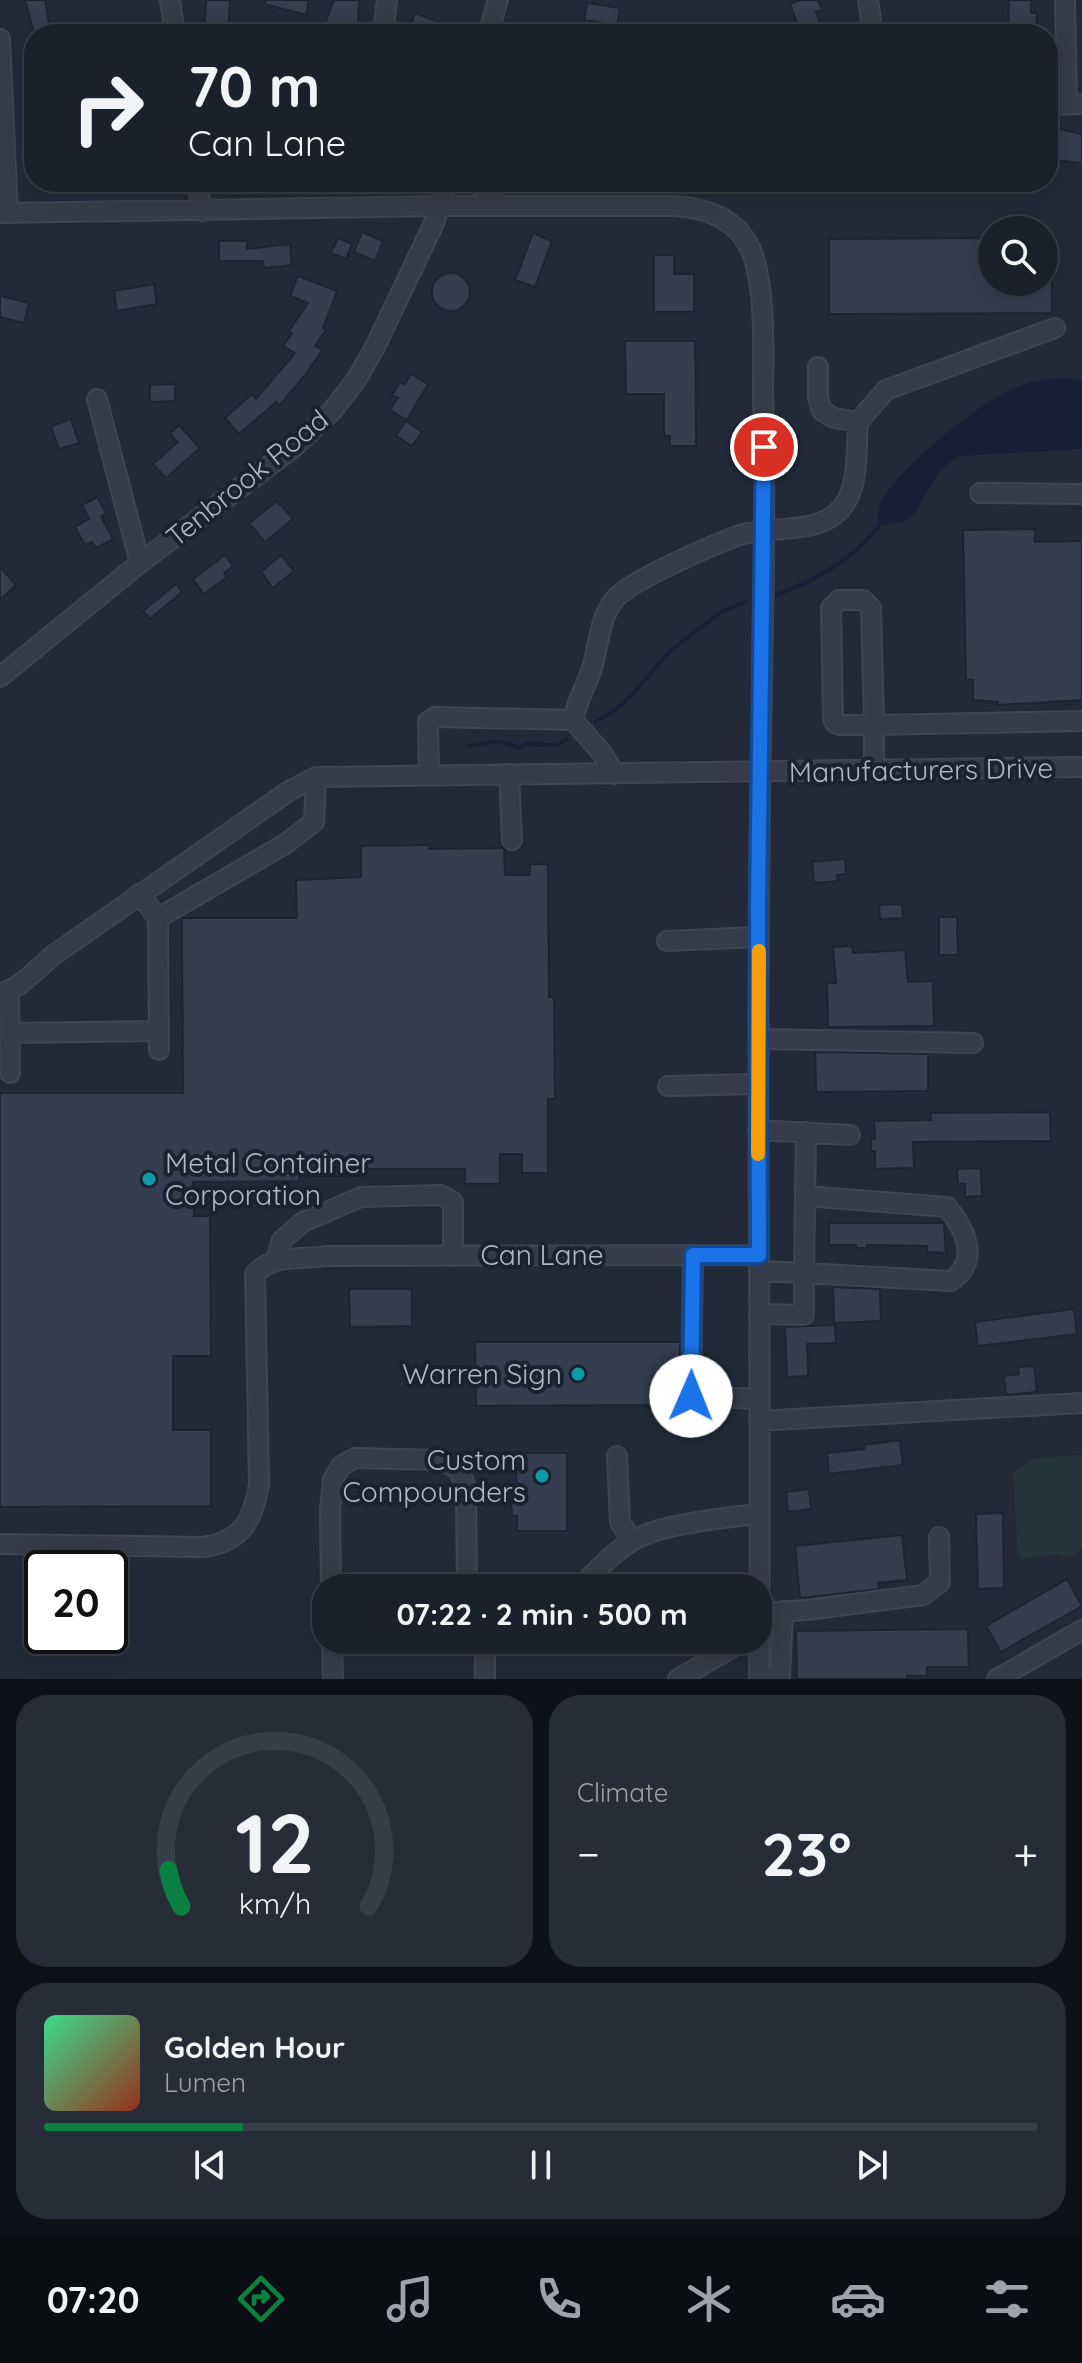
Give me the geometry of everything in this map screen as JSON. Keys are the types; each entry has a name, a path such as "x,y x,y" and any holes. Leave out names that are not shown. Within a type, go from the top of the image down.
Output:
{"street":[{"path":"170,0 174,24"},
{"path":"384,24 387,0"},
{"path":"491,24 498,0"},
{"path":"868,0 872,24"},
{"path":"1065,0 1066,105"},
{"path":"1,44 4,213 439,206 691,207 719,215 741,234 753,255 759,288 763,378 764,530 758,937 759,1574"},
{"path":"199,192 202,211"},
{"name":"Tenbrook Road","path":"0,677 140,563 282,456 332,411 363,369 423,249 443,192"},
{"path":"486,192 500,206"},
{"path":"396,207 418,223 423,249"},
{"path":"573,720 576,702 591,670 603,620 617,596 639,580 740,535 820,524 847,500 853,482 858,422 886,390 1055,328"},
{"path":"818,367 818,398 822,411 834,418 858,422"},
{"path":"97,399 140,563"},
{"path":"980,493 1082,494"},
{"path":"874,771 874,725 871,608 863,600 839,600 831,608 835,723 874,725 1082,721"},
{"path":"429,774 428,722 435,717 573,720 601,752 615,774"},
{"name":"Manufacturers Drive","path":"316,777 1082,767"},
{"path":"509,774 512,840"},
{"path":"10,1073 4,992 139,894 289,791 316,777 314,822 285,844 158,918"},
{"path":"139,894 158,918 159,1050"},
{"path":"667,941 758,937"},
{"path":"9,1033 159,1031"},
{"path":"759,1039 973,1043"},
{"path":"668,1086 758,1084"},
{"path":"758,1130 850,1135"},
{"path":"759,1314 804,1315 806,1132"},
{"path":"0,1544 203,1547 219,1545 235,1536 248,1523 259,1484 255,1274 263,1265 276,1260 282,1240 303,1222 361,1197 441,1195 453,1202 453,1256"},
{"name":"Can Lane","path":"276,1260 326,1256 693,1255 759,1263 804,1273 951,1281 962,1274 968,1261 964,1232 947,1207 805,1196"},
{"path":"693,1255 691,1396 759,1399"},
{"path":"759,1421 1082,1403"},
{"path":"617,1456 620,1522 632,1541"},
{"path":"331,1574 333,1480 341,1466 355,1458 440,1460 453,1465 463,1474 466,1489 467,1574"},
{"path":"595,1574 632,1541 660,1530 759,1514"},
{"path":"772,1612 923,1595 940,1582 939,1537"},
{"path":"756,1654 759,1678 780,1678 783,1611"},
{"path":"997,1679 1082,1630"},
{"path":"332,1654 333,1679"},
{"path":"485,1654 485,1679"},
{"path":"678,1679 721,1654"}],"shaded area":[{"path":"1082,1455 1082,1548 1072,1557 1055,1554 1023,1559 1017,1551 1014,1472 1036,1458"}],"water":[{"path":"1070,378 1082,381 1082,449 960,456 936,477 907,521 879,526 879,507 894,484 960,422 1018,387 1040,380"}],"building":[{"path":"25,0 45,0 49,24 31,24"},
{"path":"206,0 230,0 229,24 205,24"},
{"path":"265,0 309,0 306,15 264,4"},
{"path":"334,0 359,0 358,24 325,24"},
{"path":"800,0 818,0 822,10 816,12 821,24 798,24 790,4"},
{"path":"1009,0 1031,0 1031,13 1037,13 1036,24 1008,24"},
{"path":"587,3 620,8 617,24 584,20"},
{"path":"415,13 442,23 442,24 411,24"},
{"path":"1059,129 1082,134 1082,163 1058,160"},
{"path":"362,232 383,241 375,261 354,252"},
{"path":"533,233 552,241 535,287 515,280"},
{"path":"338,238 352,244 346,259 331,253"},
{"path":"978,238 978,296 1052,296 1052,313 829,314 829,239"},
{"path":"219,241 247,241 247,249 290,244 292,265 264,268 263,261 219,261"},
{"path":"654,255 674,255 674,274 694,274 694,312 654,312"},
{"path":"451,273 464,279 470,292 464,305 451,311 438,305 432,292 438,279"},
{"path":"298,276 337,291 323,328 326,330 315,346 322,350 280,405 276,402 239,434 225,418 252,394 256,399 295,353 283,346 308,303 290,296"},
{"path":"154,284 157,304 117,311 114,291"},
{"path":"0,296 29,303 24,323 0,317"},
{"path":"625,341 695,341 696,446 670,446 670,436 664,436 664,394 626,394"},
{"path":"411,374 428,384 407,420 390,410 398,398 392,395 400,382 405,384"},
{"path":"175,384 175,401 150,402 150,385"},
{"path":"71,419 79,443 59,449 51,426"},
{"path":"406,421 422,432 412,446 396,436"},
{"path":"179,425 200,448 166,478 153,464 178,442 170,434"},
{"path":"97,497 106,513 101,516 113,539 96,548 92,542 85,545 75,527 89,519 82,505"},
{"path":"277,501 293,519 265,542 249,523"},
{"path":"1035,529 1035,542 1082,541 1082,700 998,705 998,702 973,700 973,680 966,680 963,530"},
{"path":"225,555 233,566 224,573 227,577 204,594 193,579"},
{"path":"281,555 294,571 273,588 261,572"},
{"path":"0,567 16,585 0,600"},
{"path":"176,584 182,592 150,619 143,611"},
{"name":"Metal Container Corporation","path":"429,845 429,849 504,848 505,875 530,875 530,864 548,864 549,997 554,997 555,1099 548,1099 548,1173 522,1173 522,1154 500,1154 500,1184 465,1184 465,1169 366,1169 366,1176 299,1176 299,1181 193,1182 194,1216 210,1216 211,1356 173,1356 173,1430 211,1430 211,1506 0,1507 0,1093 183,1093 182,918 297,918 296,880 361,877 361,846"},
{"path":"845,859 846,874 837,875 838,881 814,883 812,862"},
{"path":"902,904 903,918 880,919 879,905"},
{"path":"939,917 957,917 958,955 939,955"},
{"path":"852,946 853,953 905,950 908,982 933,981 934,1026 828,1027 827,983 836,983 833,947"},
{"path":"815,1052 928,1054 928,1091 816,1092"},
{"path":"1050,1112 1051,1141 913,1142 914,1168 875,1169 875,1151 871,1151 871,1139 875,1139 874,1121 931,1120 930,1113"},
{"path":"981,1168 982,1196 965,1197 965,1184 958,1184 957,1169"},
{"path":"829,1223 944,1223 946,1253 927,1252 927,1246 867,1245 867,1248 856,1248 856,1245 829,1245"},
{"path":"833,1287 880,1289 881,1321 834,1323"},
{"path":"349,1289 412,1289 412,1326 350,1327"},
{"path":"1074,1309 1077,1334 978,1346 975,1322"},
{"path":"835,1325 836,1343 807,1344 808,1376 787,1377 785,1327"},
{"name":"Warren Sign","path":"475,1342 680,1342 681,1405 476,1406"},
{"path":"1034,1366 1037,1392 1006,1395 1004,1376 1019,1374 1018,1367"},
{"path":"900,1440 903,1465 829,1474 827,1453 864,1449 864,1445"},
{"name":"Custom Compounders","path":"516,1453 567,1453 567,1531 517,1531 517,1516 512,1516 511,1499 517,1499"},
{"path":"809,1489 811,1509 788,1512 786,1492"},
{"path":"1003,1513 1004,1588 978,1589 976,1514"},
{"path":"902,1535 907,1580 878,1583 879,1589 800,1598 795,1546"},
{"path":"1067,1579 1082,1606 1001,1652 986,1626"},
{"path":"968,1629 969,1667 927,1667 927,1676 907,1676 907,1679 797,1679 796,1631"}],"waterway":[{"path":"773,596 803,584 845,559 879,526"},
{"path":"595,722 631,696 670,651 721,612 745,602"},
{"path":"469,746 500,742 520,748 526,744 558,745 567,739"}],"slow traffic":[{"path":"758,1154 759,951"}],"place":[{"name":"Metal Container Corporation","path":"149,1179"},
{"name":"Warren Sign","path":"578,1374"},
{"name":"Custom Compounders","path":"542,1476"}],"route":[{"path":"691,1396 693,1255 759,1255 758,903 764,447"}]}
